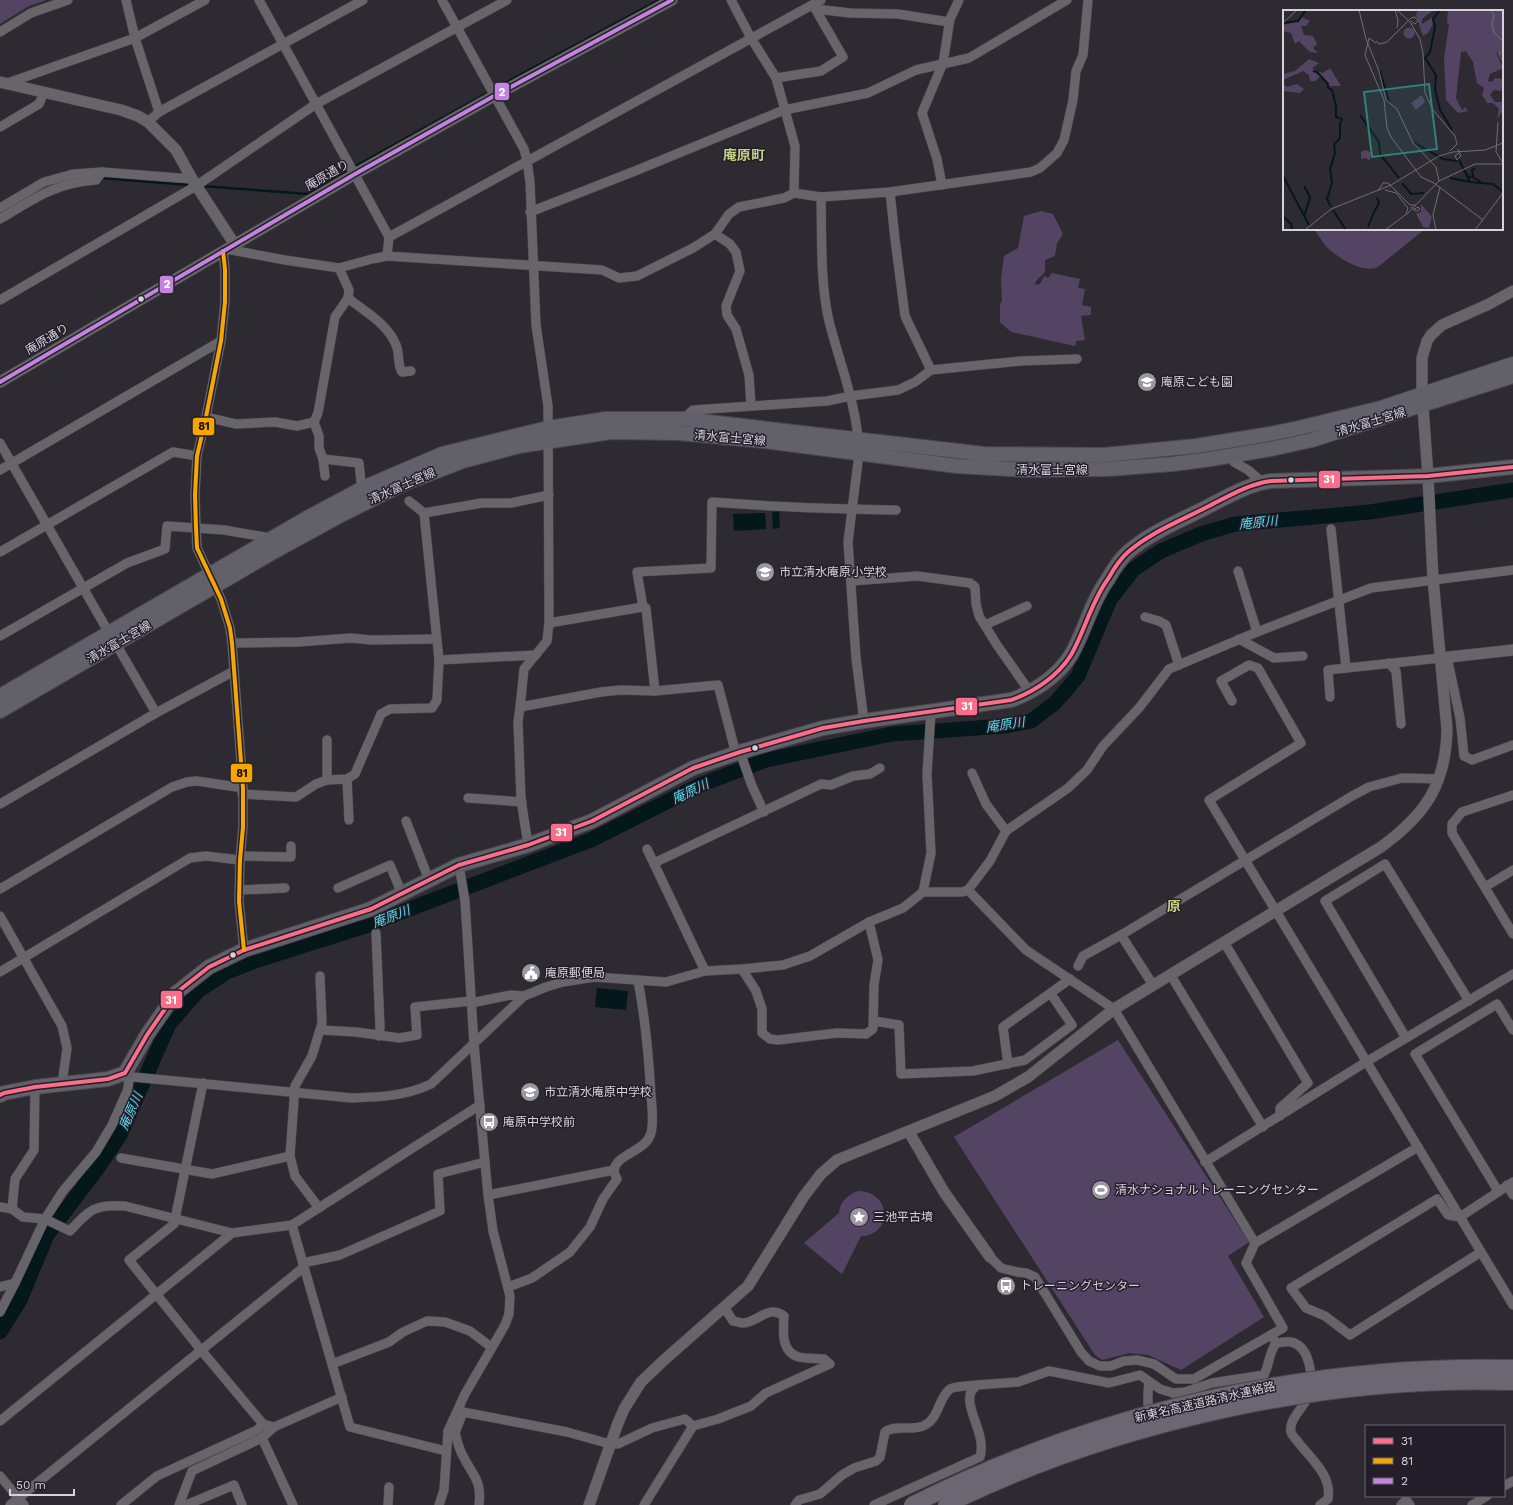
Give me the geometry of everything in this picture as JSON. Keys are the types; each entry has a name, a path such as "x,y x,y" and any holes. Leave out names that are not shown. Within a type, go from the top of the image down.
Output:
{"highway":[{"name":"新東名高速道路清水連絡路","path":"912,1505 951,1485 1095,1429 1216,1397 1317,1379 1393,1371 1462,1368 1513,1368"},
{"name":"新東名高速道路清水連絡路","path":"946,1505 1015,1474 1078,1451 1130,1434 1241,1406 1320,1393 1394,1385 1462,1382 1513,1382"}],"main road":[{"name":"清水富士宮線","path":"212,581 269,541 365,487 442,454 548,428 606,419 683,419 859,447 965,466 1072,471 1173,464 1234,456 1312,440 1422,400 1513,364"},
{"name":"清水富士宮線","path":"0,696 112,638 212,581 403,484 463,461 519,446 611,432 679,433 859,447 984,454 1104,455 1196,446 1264,435 1422,400 1513,376"},
{"path":"0,1095 35,1087 108,1079 129,1075 147,1035 176,993 209,967 244,950 371,909 429,880 592,821 693,768 823,728 864,720 1011,700 1030,692 1054,675 1070,656 1092,606 1107,579 1127,553 1156,532 1246,488 1271,480 1428,476 1513,467"},
{"name":"清水富士宮線","path":"0,711 112,638"}],"street":[{"path":"0,32 31,13 68,0"},
{"path":"126,0 135,38 159,112"},
{"path":"3,83 135,38 205,0"},
{"path":"259,0 389,237 387,256"},
{"path":"148,122 159,112 283,44 352,3 363,0"},
{"path":"442,0 524,149 527,161 536,325 548,406 549,495 549,623 547,640 524,669 518,722 522,802 528,845"},
{"path":"0,300 194,182 316,104 507,0"},
{"name":"庵原通り","path":"0,382 354,174 494,96 672,0"},
{"path":"731,0 751,38 776,78 794,146 794,193"},
{"path":"942,185 937,159 922,113 943,63 949,22 953,10 959,0"},
{"path":"530,212 784,110 868,93 916,70 969,58 1067,0"},
{"path":"228,248 285,260 339,268 387,256 602,270 619,278 637,276 693,248 715,234 729,214 739,207 784,198 794,193 821,197 890,192 1031,172 1040,168 1057,154 1064,140 1073,100 1076,71 1083,55 1088,0"},
{"path":"776,78 821,71 842,57 816,5"},
{"path":"389,237 751,38 816,5 850,13 898,14 949,22"},
{"path":"3,83 122,110 138,116 148,122 176,150 228,248 225,269 225,302 221,341 197,456 195,495 198,548 221,599 230,628 232,644 242,791 243,827 240,858 240,890 244,950"},
{"path":"0,127 38,104 44,92"},
{"path":"0,208 44,182 73,174 102,172 194,182"},
{"path":"0,219 49,190 78,182 96,180 102,172"},
{"path":"890,192 894,239 905,316 931,370"},
{"path":"821,197 824,296 851,396 859,447 848,542 856,658 864,720"},
{"path":"715,234 730,244 736,252 740,271 726,306 727,315 736,329 749,375 751,406"},
{"path":"325,476 323,459 319,448 319,436 314,422 318,413 336,317 348,298 349,290 339,268"},
{"path":"589,1505 624,1409 641,1382 748,1286 804,1196 821,1174 837,1160 995,1096 1028,1077 1114,1009 1381,847 1400,833 1419,814 1430,799 1439,779 1447,745 1444,657 1433,580 1428,476 1422,400 1422,358 1431,335 1442,325 1487,305 1513,291"},
{"path":"348,298 384,326 396,345 400,369 402,372 411,371"},
{"path":"0,470 221,341"},
{"path":"683,419 693,410 827,401 851,396 898,390 915,382 931,370 1021,361 1077,359"},
{"path":"206,417 236,424 275,422 297,426 314,422"},
{"path":"0,444 156,712"},
{"path":"0,552 173,452 197,456"},
{"path":"1234,456 1234,462 1248,470 1262,482"},
{"path":"323,459 359,463 361,482 365,487"},
{"path":"409,501 424,512 482,504 511,503 549,495"},
{"path":"655,691 646,608 643,607 637,572 711,568 712,502 784,507 896,510"},
{"path":"0,889 172,787 187,782 197,781 242,791 296,797 316,784 327,780 347,779 355,774 381,714 390,709 432,708 437,700 439,660 424,512"},
{"path":"0,636 127,563 165,549 167,526 224,530 265,537 269,541"},
{"path":"1331,529 1346,668"},
{"path":"0,1312 63,1192 96,1152 112,1125 128,1089 129,1075 352,1098 400,1095 419,1090 431,1084 524,996 563,982 583,978 605,977 666,982 705,971 783,965 810,956 869,922 903,908 923,892 962,892 968,890 990,861 1006,831 1068,788 1087,770 1103,746 1139,708 1169,669 1239,639 1339,599 1371,588 1513,570"},
{"path":"1238,571 1257,632"},
{"path":"851,581 917,576 970,583 974,587 979,616 1030,692"},
{"path":"985,625 1026,606"},
{"path":"549,623 643,607"},
{"path":"1145,617 1159,621 1166,625 1179,665"},
{"path":"232,644 298,642 351,638 371,640 437,639"},
{"path":"1239,639 1274,658 1303,656"},
{"path":"1330,697 1328,670 1513,650"},
{"path":"439,660 536,654"},
{"path":"1444,657 1460,718 1464,756 1472,760 1513,745"},
{"path":"1389,663 1396,671 1401,724"},
{"path":"1232,701 1221,681 1249,665 1258,668 1301,743 1209,800 1513,1305"},
{"path":"0,804 156,712 234,672"},
{"path":"520,707 601,692 621,690 655,691 718,685 739,755 764,812"},
{"path":"923,892 931,853 927,774 931,712"},
{"path":"327,740 327,780"},
{"path":"654,863 822,784 831,785 853,776 870,774 880,768"},
{"path":"972,772 986,804 1006,831"},
{"path":"1078,966 1083,956 1121,935 1245,859 1369,787 1402,778 1439,779"},
{"path":"347,779 350,820"},
{"path":"1513,795 1462,812 1452,824 1452,833 1513,934"},
{"path":"468,798 522,802"},
{"path":"406,820 429,880"},
{"path":"0,972 190,858 206,856 240,858 291,857 290,846"},
{"path":"647,849 705,971"},
{"path":"1406,1038 1325,901 1385,864 1469,1001"},
{"path":"338,888 390,865 402,894"},
{"path":"439,1505 444,1490 446,1452 465,1394 505,1325 509,1314 510,1304 508,1287 493,1231 488,1195 474,1044 465,901 460,870"},
{"path":"1485,887 1513,870"},
{"path":"240,890 286,888"},
{"path":"968,890 1026,950 1114,1009 1255,1243"},
{"path":"0,916 62,1026 67,1048 62,1084"},
{"path":"742,969 756,991 762,1009 762,1034 770,1039 778,1040 837,1033 866,1034 873,1029 874,985 878,960 869,922"},
{"path":"376,933 380,1027 379,1036"},
{"path":"1121,935 1153,984"},
{"path":"1224,942 1308,1083 1280,1108 1280,1116"},
{"path":"1170,974 1262,1127"},
{"path":"1205,1162 1366,1062 1513,974"},
{"path":"319,1208 295,1176 290,1156 294,1092 297,1080 312,1056 321,1030 323,1017 320,976"},
{"path":"1008,1064 1003,1027 1070,979"},
{"path":"508,1287 532,1278 570,1252 590,1227 603,1199 617,1180 614,1170 618,1160 640,1148 647,1141 651,1133 652,1116 650,1076 638,980"},
{"path":"874,1021 899,1025 901,1074 973,1071 1025,1060 1072,1025 1051,994"},
{"path":"321,1030 356,1032 399,1038 417,1035 415,1008 471,1002 511,995 524,996"},
{"path":"1498,1191 1415,1054 1497,1004 1513,1030"},
{"path":"203,1083 174,1224 129,1260 263,1424 274,1427"},
{"path":"12,1208 15,1179 34,1150 35,1087"},
{"path":"0,1207 12,1208 23,1217 48,1220 70,1231 86,1214 96,1208 108,1205 125,1206 232,1233 292,1225 480,1105"},
{"path":"909,1132 944,1192 990,1257 1001,1268 1026,1273 1035,1277 1081,1352 1089,1361 1100,1366 1111,1366 1124,1361 1137,1360 1154,1364 1176,1379 1194,1379 1274,1339 1291,1342 1300,1347 1306,1355 1310,1368 1310,1392 1304,1407 1293,1419 1291,1427 1292,1434 1306,1454 1318,1465 1325,1476 1329,1494 1328,1499 1320,1505"},
{"path":"795,1505 799,1500 820,1494 842,1475 854,1468 876,1461 880,1457 884,1432 889,1429 912,1429 924,1426 934,1418 946,1394 951,1389 977,1385 1018,1382 1050,1371 1109,1383 1140,1375 1160,1389 1173,1393 1185,1392 1212,1384 1264,1375 1268,1367 1274,1339 1283,1328 1246,1263 1255,1243 1418,1147"},
{"path":"121,1158 212,1174 290,1156"},
{"path":"10,1505 21,1502 304,1265 340,1255 440,1211 438,1174 485,1162"},
{"path":"488,1195 614,1170"},
{"path":"1481,1252 1350,1335 1325,1316 1306,1308 1291,1288 1437,1199 1448,1215 1460,1216 1510,1184 1513,1195"},
{"path":"292,1225 350,1427 446,1452"},
{"path":"0,1421 232,1233"},
{"path":"0,1287 15,1283"},
{"path":"644,1505 693,1426 718,1420 751,1406 766,1393 830,1364 824,1359 800,1358 790,1353 785,1346 783,1330 784,1316 779,1312 773,1311 743,1323 733,1321 724,1307"},
{"path":"332,1364 389,1342 403,1332 427,1321 445,1322 470,1331 492,1347"},
{"path":"1148,1405 1149,1382"},
{"path":"874,1505 980,1457 982,1449 981,1437 969,1401 971,1392 977,1385"},
{"path":"178,1505 192,1471 262,1438 274,1427 342,1397"},
{"path":"452,1432 463,1412 567,1432 610,1444 618,1444 652,1428 685,1419 693,1426"},
{"path":"121,1505 157,1476 257,1430 263,1424"},
{"path":"452,1432 458,1447 478,1484 480,1494 479,1505"},
{"path":"262,1438 293,1505"},
{"path":"0,1476 21,1502"},
{"path":"186,1505 234,1485 242,1505"},
{"path":"388,1505 389,1487"},
{"path":"1472,1505 1485,1497"},
{"path":"1401,1505 1406,1500 1410,1505"}],"shaded area":[{"path":"0,0 46,0 29,6 0,24"},
{"path":"1041,211 1053,214 1063,234 1057,243 1055,256 1045,260 1045,272 1036,281 1035,285 1040,284 1044,276 1048,278 1052,273 1080,279 1078,288 1085,289 1082,305 1091,307 1091,315 1081,316 1085,340 1076,341 1075,346 1011,332 1000,322 1000,304 1002,301 1001,279 1004,256 1018,248 1024,216"},
{"path":"1315,230 1424,230 1378,267 1372,269 1357,266 1342,259 1325,245"},
{"path":"779,511 780,528 773,529 772,512"},
{"path":"765,513 766,529 734,531 733,514"},
{"path":"597,988 628,991 626,1010 595,1007"},
{"name":"清水ナショナルトレーニングセンター","path":"1118,1040 1249,1242 1228,1256 1264,1317 1181,1370 1148,1355 1130,1353 1102,1360 1095,1355 954,1137"},
{"path":"858,1191 870,1193 878,1198 883,1206 883,1222 878,1229 871,1234 861,1236 842,1274 804,1243 839,1213 841,1205 845,1199"}],"waterway":[{"path":"494,89 659,0"},
{"path":"354,167 489,92"},
{"path":"202,186 308,194 350,170"},
{"path":"100,178 191,185"},
{"name":"庵原川","path":"0,1332 20,1300 47,1235 97,1169 120,1135 169,1024 198,991 227,972 258,960 365,926 591,840 700,785 766,760 892,734 1005,726 1031,721 1055,703 1078,676 1110,599 1134,569 1161,551 1201,534 1235,524 1370,512 1513,490"}],"transit line":[{"name":"2","path":"0,382 355,174 494,96 672,0"},
{"name":"81","path":"223,251 225,269 225,302 221,341 197,456 195,495 197,548 221,599 230,628 232,643 243,788 243,827 240,860 239,901 244,950"},
{"name":"31","path":"0,1095 35,1087 108,1079 125,1073 147,1035 176,993 209,967 244,950 371,909 459,865 528,845 592,821 693,768 740,752 823,728 1011,700 1020,697 1037,688 1066,663 1076,646 1102,588 1122,558 1128,552 1146,538 1166,527 1246,488 1271,481 1428,476 1513,467"}],"place":[{"name":"庵原こども園","path":"1147,382"},
{"name":"市立清水庵原小学校","path":"765,572"},
{"name":"庵原郵便局","path":"531,973"},
{"name":"市立清水庵原中学校","path":"530,1092"},
{"name":"庵原中学校前","path":"489,1122"},
{"name":"清水ナショナルトレーニングセンター","path":"1101,1190"},
{"name":"三池平古墳","path":"859,1217"},
{"name":"トレーニングセンター","path":"1006,1286"}],"district":[{"name":"庵原町","path":"744,155"},
{"name":"原","path":"1174,906"}]}
